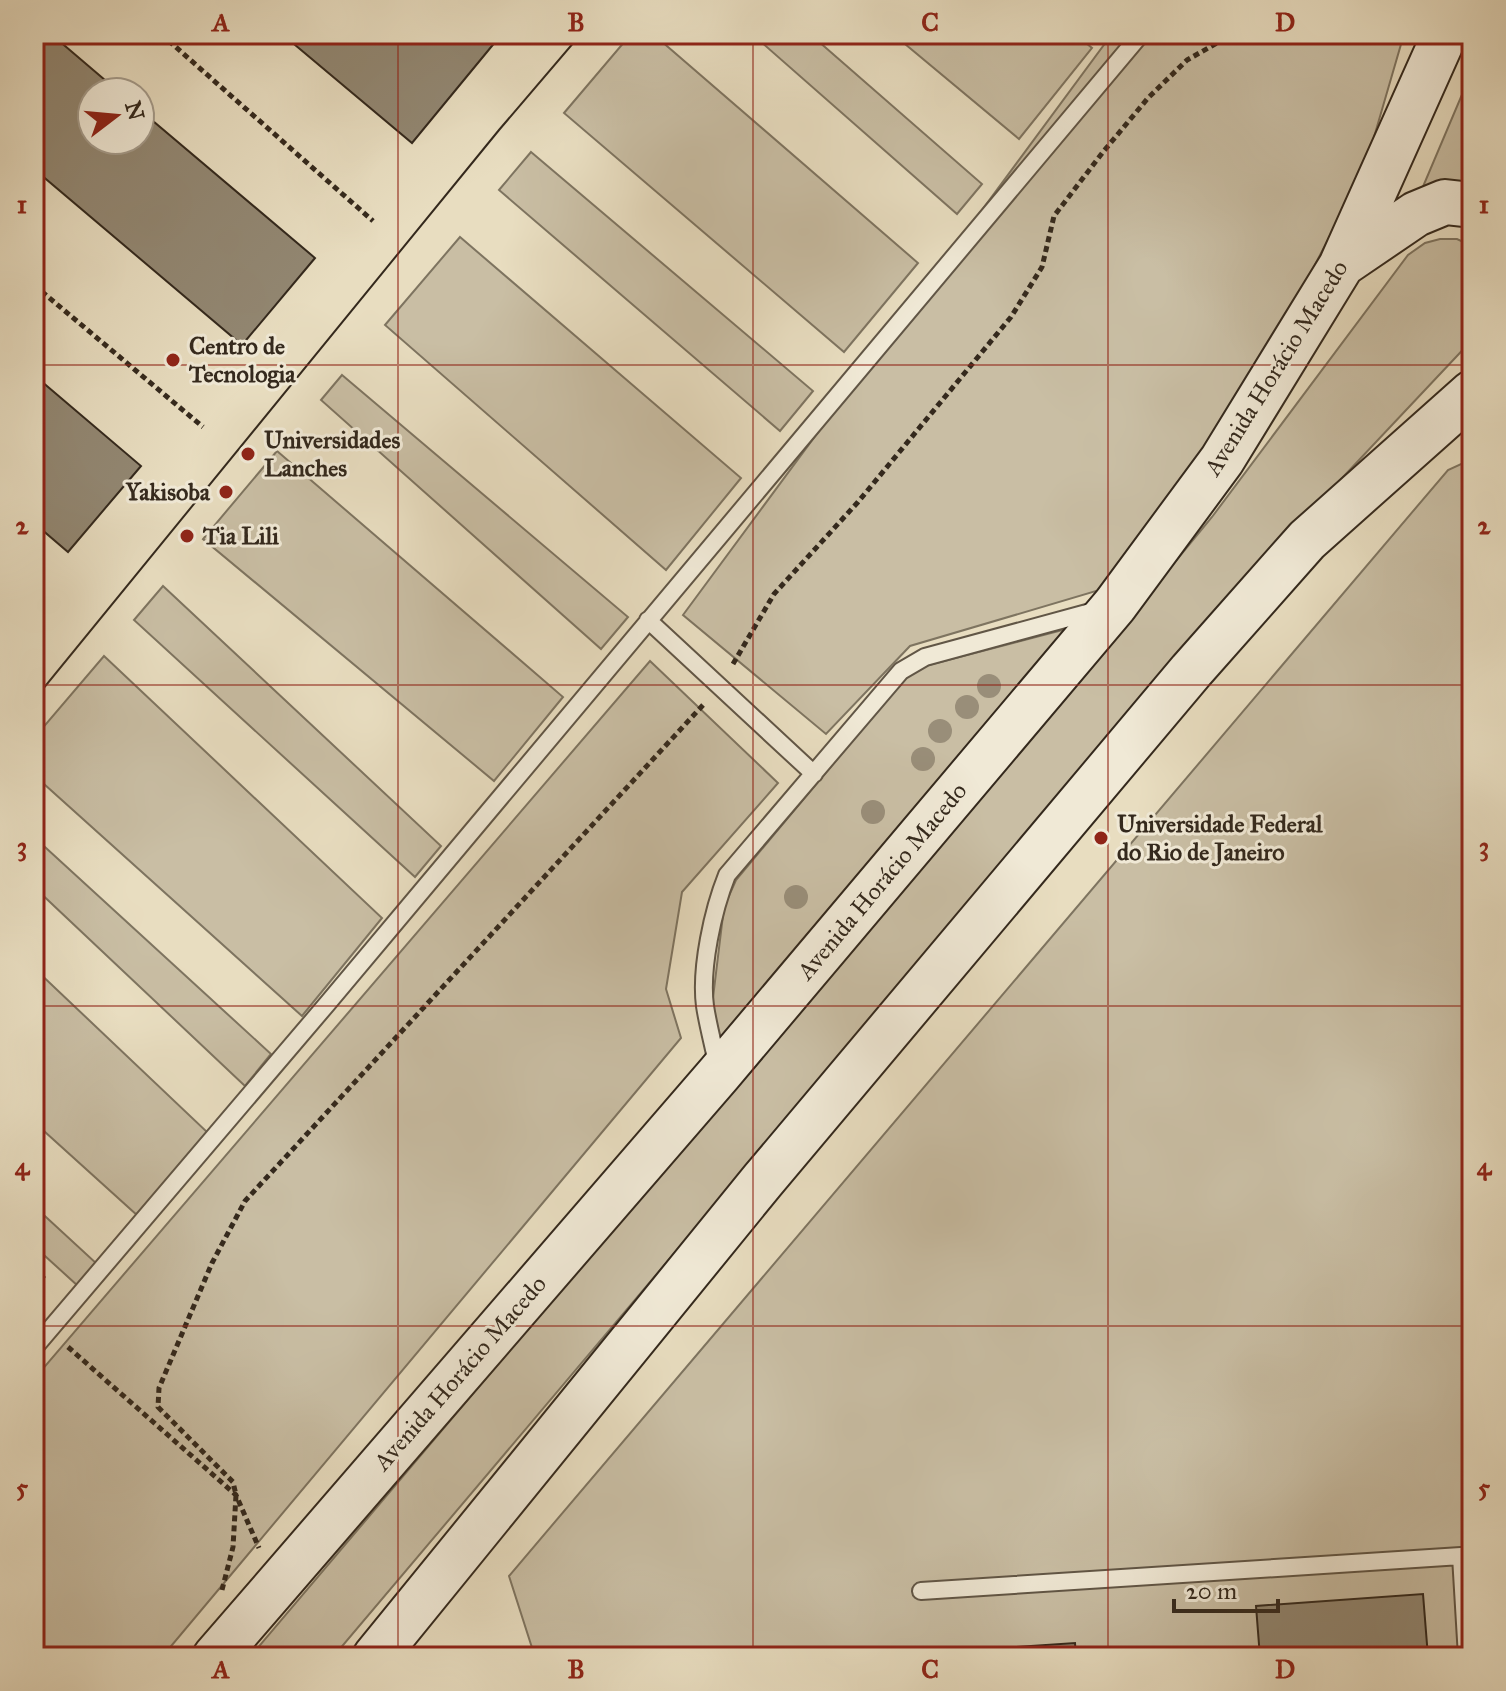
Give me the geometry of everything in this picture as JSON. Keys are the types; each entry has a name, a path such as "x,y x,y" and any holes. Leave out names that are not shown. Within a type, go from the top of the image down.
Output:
{"street":[{"name":"Avenida Horácio Macedo","path":"215,1657 719,1074 1115,605 1222,460 1341,266 1445,34"},
{"path":"1341,266 1416,214 1445,202 1472,205"},
{"path":"375,1657 763,1180 1191,671 1307,540 1467,392"}],"lane":[{"path":"34,1348 1141,34"},
{"path":"719,1074 705,1003 707,954 716,902 727,875 901,671 925,657 1115,605"},
{"path":"648,620 814,774"},
{"path":"921,1591 1461,1556 1467,1657"}],"path":[{"path":"161,34 373,221"},
{"path":"275,1586 233,1482 158,1407 159,1388 212,1263 245,1201 720,686 774,594 858,502 1011,317 1042,267 1054,216 1103,152 1148,98 1187,60 1233,34"},
{"path":"34,285 203,427"},
{"path":"34,1269 43,1277 34,1288"},
{"path":"49,1331 236,1495"},
{"path":"222,1595 221,1585 233,1547 236,1495"},
{"path":"454,1648 466,1657"}],"shaded area":[{"path":"631,34 653,34 918,263 844,352 564,113"},
{"path":"752,34 810,34 982,184 957,214"},
{"path":"893,34 1075,34 1092,48 1019,139"},
{"path":"1112,34 1404,34 1365,168 1304,286 1233,409 1103,589 910,646 826,734 683,615"},
{"path":"1469,78 1472,92 1472,188 1419,196"},
{"path":"531,152 813,391 780,431 499,190"},
{"path":"460,237 741,478 666,570 385,325"},
{"path":"1457,239 1472,246 1472,340 1263,562 1142,700 333,1657 250,1657 1101,652 1212,517 1408,255 1425,243"},
{"path":"342,375 628,617 601,649 321,400"},
{"path":"277,451 563,697 494,781 203,539"},
{"path":"1472,459 1472,1657 535,1657 509,1576 1448,470"},
{"path":"163,586 441,846 415,877 134,620"},
{"path":"1074,627 724,1052 712,1006 724,907 736,880 904,679 925,666"},
{"path":"104,656 382,918 302,1016 34,775 34,738"},
{"path":"650,661 778,783 682,892 666,989 681,1038 162,1657 40,1657 34,1652 34,1379"},
{"path":"34,837 271,1054 245,1086 34,887"},
{"path":"34,968 207,1132 138,1216 34,1122"},
{"path":"34,1206 97,1264 78,1286 34,1246"}],"building":[{"name":"Centro de Tecnologia","path":"34,34 581,34 499,130 34,700"},
{"name":"Centro de Tecnologia","path":"51,34 282,34 412,143 496,41 488,34 581,34 499,130 34,700 34,523 68,552 141,466 34,375 34,169 242,345 315,258 156,124 156,76 100,76"},
{"path":"1423,1594 1428,1657 1260,1657 1256,1606"},
{"path":"1075,1643 1076,1657 941,1657 940,1652"}],"place":[{"name":"Centro de Tecnologia","path":"173,360"},
{"name":"Universidades Lanches","path":"248,454"},
{"name":"Yakisoba","path":"226,492"},
{"name":"Tia Lili","path":"187,536"},
{"name":"Universidade Federal do Rio de Janeiro","path":"1101,838"}]}
